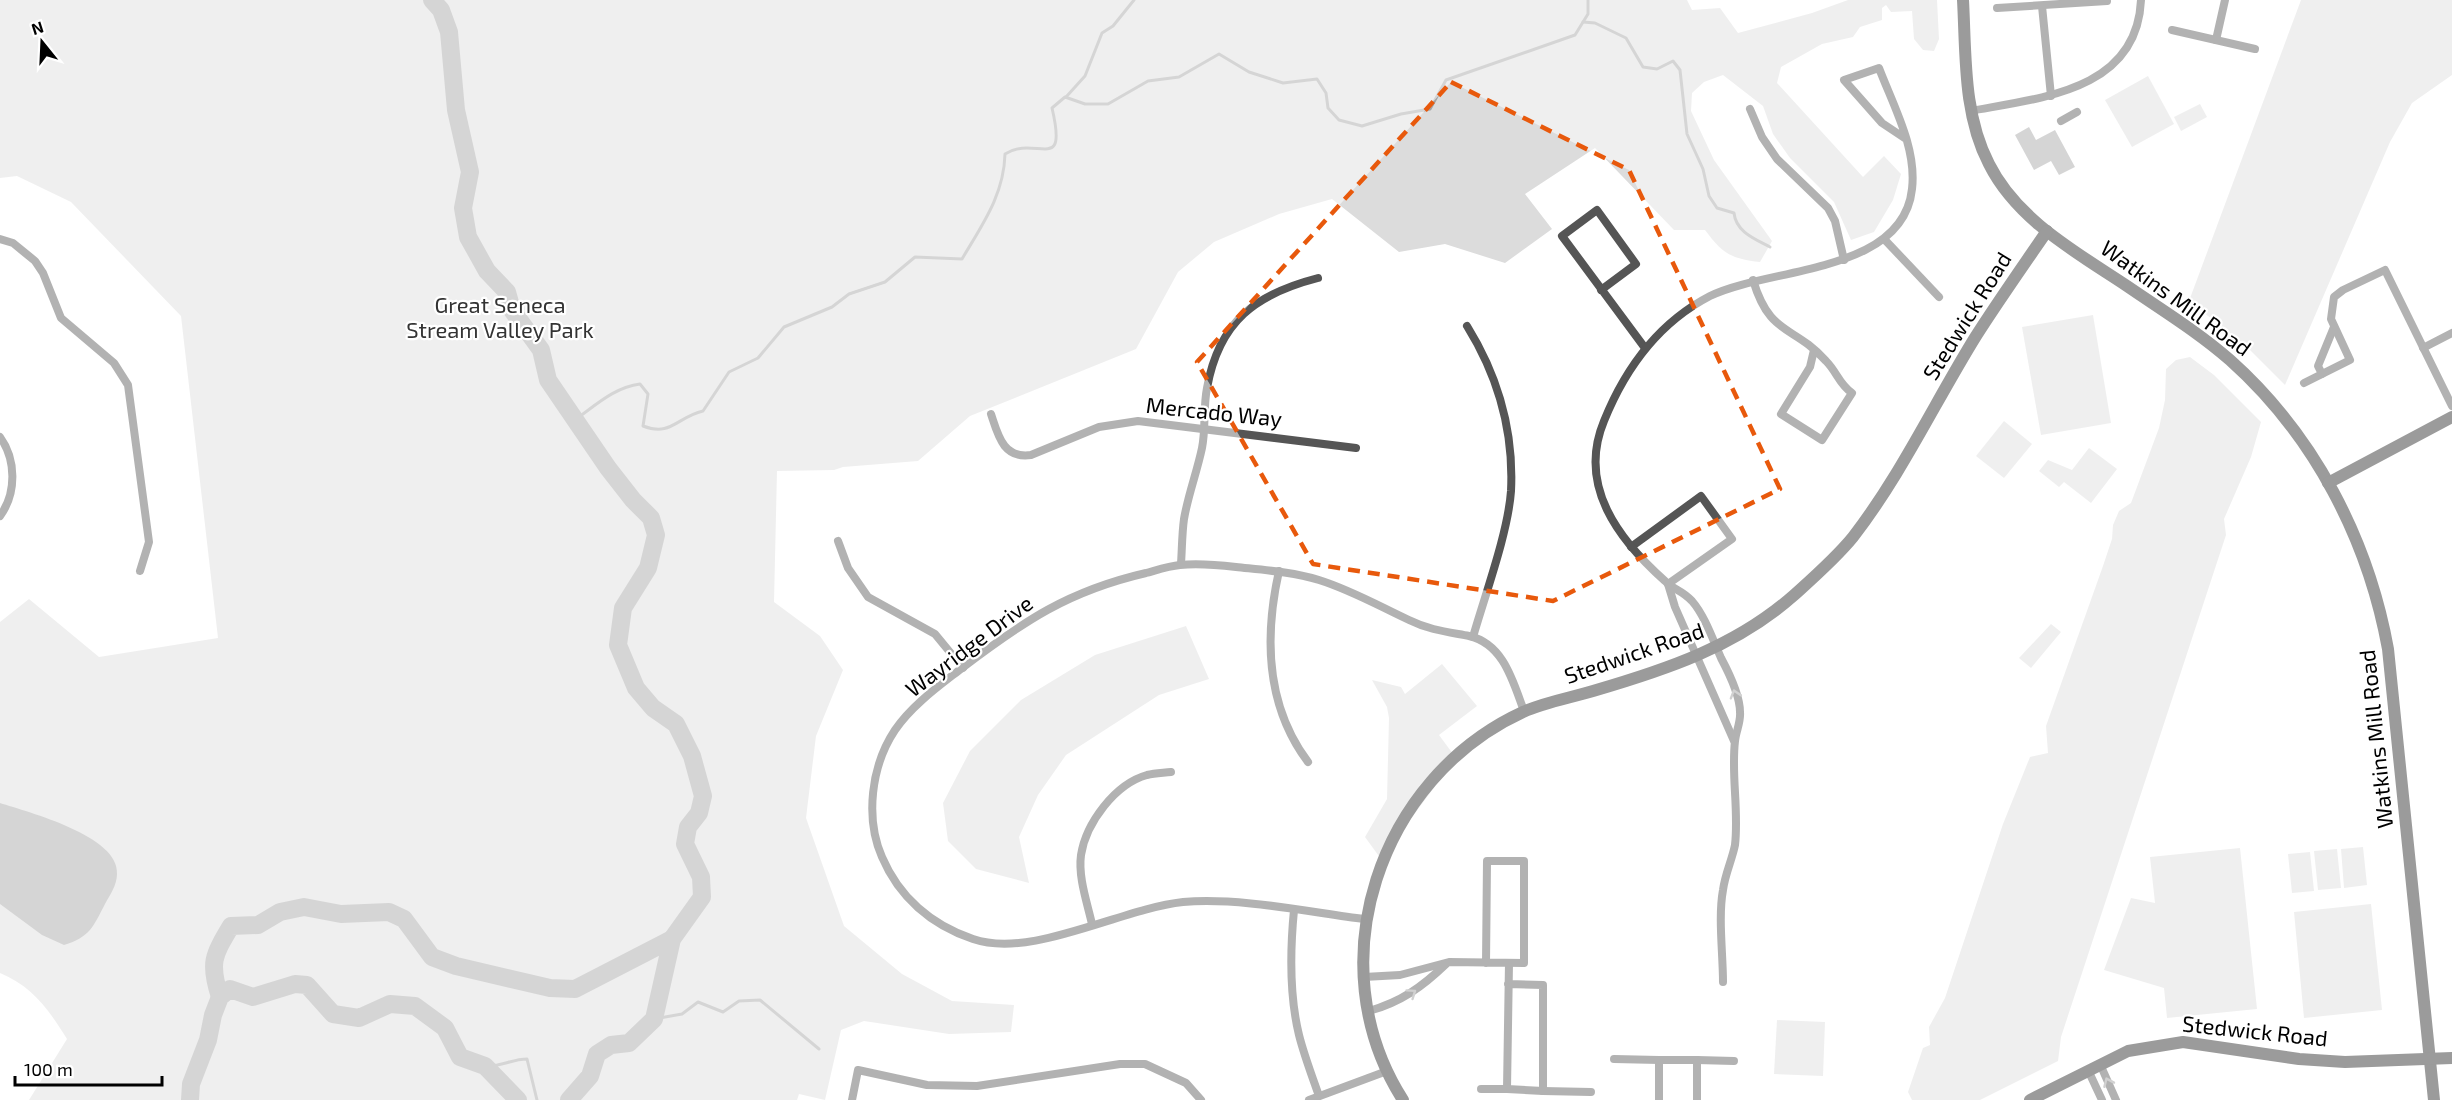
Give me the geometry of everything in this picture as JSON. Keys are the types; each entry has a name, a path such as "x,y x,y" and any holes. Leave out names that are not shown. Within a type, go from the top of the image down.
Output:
{"street":[{"name":"Watkins Mill Road","path":"1963,0 1970,111 1981,149 1999,183 2015,203 2047,231 2180,322 2229,359 2286,420 2328,483 2365,560 2384,630 2434,1100"},
{"path":"1970,111 2051,96 2085,83 2117,61 2136,28 2141,0"},
{"path":"2216,40 2225,0"},
{"path":"1996,8 2107,1"},
{"path":"2042,6 2051,96"},
{"path":"2172,30 2255,49"},
{"path":"1723,982 1722,891 1734,845 1735,741 1740,712 1734,688 1695,604 1680,588 1668,584 1631,547 1607,515 1599,496 1595,463 1602,425 1626,375 1645,348 1688,310 1708,297 1753,280 1844,260 1885,240 1905,211 1912,192 1912,171 1906,140 1879,68 1844,80 1882,123 1906,140"},
{"path":"1750,109 1762,137 1777,159 1828,208 1835,221 1844,260"},
{"path":"2061,121 2077,112"},
{"path":"1601,290 1636,264 1598,210 1562,236 1601,290 1645,348"},
{"name":"Stedwick Road","path":"1403,1100 1387,1071 1374,1036 1364,977 1364,919 1383,858 1398,827 1428,784 1484,735 1524,711 1653,673 1698,656 1716,648 1791,598 1851,539 1881,497 1976,336 2047,231"},
{"path":"0,239 13,243 35,261 43,273 61,318 114,363 128,385 149,542 140,571"},
{"path":"1885,240 1939,297"},
{"path":"2304,383 2350,360 2334,327 2331,309 2336,295 2385,270 2452,406"},
{"path":"1181,564 1184,520 1205,428 1207,387 1215,356 1235,320 1265,296 1287,286 1318,278"},
{"path":"1753,280 1764,310 1771,320 1814,350 1828,362 1842,386 1852,393 1822,440 1781,414 1810,367 1814,350"},
{"path":"1467,326 1486,357 1500,393 1508,427 1511,491 1473,637"},
{"path":"2322,374 2318,366 2334,327"},
{"path":"2423,348 2452,333"},
{"name":"Mercado Way","path":"991,414 1001,443 1008,452 1019,457 1031,455 1099,427 1138,421 1356,448"},
{"path":"2328,483 2452,417"},
{"path":"0,437 7,447 13,477 12,489 0,516"},
{"path":"1631,547 1701,496 1732,539 1668,584"},
{"path":"838,541 848,568 868,597 935,633 963,668"},
{"name":"Wayridge Drive","path":"1364,919 1200,901 1153,907 1046,939 1006,945 975,940 943,926 919,910 902,892 886,867 876,843 872,799 876,776 887,744 896,728 930,693 1011,630 1058,602 1125,578 1181,564 1279,572 1318,580 1432,630 1473,637 1496,651 1510,673 1524,711"},
{"path":"1279,572 1270,623 1272,677 1283,717 1298,748 1308,762"},
{"path":"1668,584 1675,607 1735,741"},
{"path":"1092,924 1082,880 1081,856 1093,823 1111,798 1125,788 1145,775 1170,772"},
{"path":"1364,977 1400,975 1449,962 1486,963 1524,963 1524,861 1487,861 1486,963"},
{"path":"1294,910 1291,975 1295,1013 1299,1036 1319,1096"},
{"path":"1369,1011 1392,1005 1408,997 1449,962"},
{"path":"1507,1089 1509,963"},
{"path":"1508,984 1543,986 1543,1091"},
{"name":"Stedwick Road","path":"2030,1100 2128,1051 2183,1042 2298,1059 2345,1062 2452,1058"},
{"path":"1614,1059 1734,1061"},
{"path":"1659,1060 1659,1100"},
{"path":"1696,1100 1697,1060"},
{"path":"852,1100 858,1070 927,1085 977,1086 1120,1064 1145,1064 1186,1083 1201,1100"},
{"path":"2100,1064 2116,1100"},
{"path":"1309,1100 1387,1071"},
{"path":"2088,1071 2102,1100"},
{"path":"1481,1089 1591,1092"}],"highlighted area":[{"path":"1451,82 1629,170 1780,489 1553,601 1313,564 1197,362"}],"green space":[{"name":"Great Seneca Stream Valley Park","path":"0,0 1687,0 1692,10 1720,8 1738,33 1812,13 1848,0 1937,0 1939,39 1934,51 1923,50 1914,39 1912,11 1891,12 1886,5 1882,8 1882,20 1860,27 1853,37 1822,44 1781,67 1777,83 1863,177 1884,156 1901,174 1893,200 1874,232 1851,240 1834,202 1790,158 1773,134 1763,106 1723,75 1704,82 1692,93 1691,111 1714,160 1772,241 1760,262 1734,257 1722,249 1705,230 1674,230 1595,148 1525,194 1552,229 1505,263 1445,244 1399,252 1332,199 1279,214 1214,242 1178,272 1136,349 970,416 918,461 843,467 834,470 777,471 774,602 820,636 843,670 816,736 806,818 844,926 902,974 952,1001 1014,1005 1011,1032 949,1034 864,1021 841,1030 825,1100 799,1094 797,1100 29,1100 67,1039 31,992 0,973 0,622 29,599 99,657 218,638 181,316 71,202 17,176 0,178"},
{"path":"2301,0 2452,0 2452,75 2412,103 2390,142 2285,385 2246,346 2189,301"},
{"path":"2148,76 2174,124 2132,147 2105,100"},
{"path":"2200,104 2207,117 2181,131 2174,117"},
{"path":"2093,315 2111,423 2041,435 2022,327"},
{"path":"2190,357 2214,375 2261,422 2251,457 2224,519 2226,535 2061,1037 2058,1061 1980,1100 1912,1100 1908,1092 1923,1048 1930,1045 1929,1027 1945,998 2003,824 2030,757 2048,753 2046,726 2112,539 2113,525 2119,511 2131,503 2159,428 2165,400 2166,369 2176,360"},
{"path":"2004,421 2032,444 2004,478 1976,456"},
{"path":"2089,448 2117,469 2091,503 2064,482 2059,487 2039,471 2048,460 2072,470"},
{"path":"2051,624 2061,632 2031,668 2019,658"},
{"path":"1186,626 1209,679 1159,695 1066,755 1038,795 1019,837 1029,883 976,869 948,841 943,803 970,751 1021,700 1095,655"},
{"path":"1442,664 1477,706 1439,735 1456,758 1381,859 1365,837 1387,799 1389,718 1387,707 1372,680 1401,687 1405,694"},
{"path":"2363,847 2367,885 2344,888 2341,849"},
{"path":"2240,848 2257,1009 2167,1018 2164,988 2104,970 2131,898 2155,903 2150,857"},
{"path":"2337,849 2341,888 2318,890 2314,851"},
{"path":"2310,852 2314,891 2292,893 2288,854"},
{"path":"2371,904 2382,1010 2304,1018 2294,912"},
{"path":"1777,1020 1825,1022 1823,1076 1774,1074"}],"shaded area":[{"path":"2029,127 2036,140 2055,130 2075,167 2059,175 2051,161 2034,170 2015,135"},
{"path":"0,803 50,819 89,837 104,848 114,860 117,874 113,890 94,925 85,935 73,942 64,945 42,935 0,904"}],"waterway":[{"path":"432,0 441,10 449,32 456,110 470,172 463,208 468,237 487,271 507,292 512,310 541,350 548,380 608,468 633,500 651,518 656,535 648,568 623,608 618,645 636,688 653,708 676,724 692,756 703,796 699,813 688,827 685,844 701,877 702,897 672,939 654,1019 629,1043 611,1045 597,1054 590,1076 569,1100"},
{"path":"1066,97 1085,76 1102,33 1113,26 1134,0"},
{"path":"576,419 614,393 640,384 648,394 643,426 653,429 667,428 703,411 729,372 758,358 784,327 832,307 849,294 885,282 915,257 962,259 991,209 1001,183 1005,154 1017,149 1052,147 1056,141 1052,108 1065,97 1085,104 1108,104 1148,81 1179,77 1219,54 1249,72 1283,83 1317,79 1326,93 1328,108 1339,120 1362,126 1401,114 1430,109 1446,80 1575,35 1588,14 1588,0"},
{"path":"1583,22 1595,23 1626,38 1643,67 1657,69 1673,61 1680,70 1687,134 1703,169 1709,196 1717,208 1734,213 1742,230 1770,247"},
{"path":"220,997 215,976 215,960 220,945 231,926 258,925 280,912 304,907 341,914 389,912 404,919 432,957 456,966 550,988 575,989 672,939"},
{"path":"190,1100 191,1084 208,1040 213,1015 220,997 230,989 253,997 295,984 307,985 333,1014 359,1018 390,1004 415,1006 445,1028 460,1057 485,1066 518,1100"},
{"path":"654,1019 682,1014 698,1002 723,1012 739,1001 760,1000 819,1049"},
{"path":"485,1066 527,1059 537,1100"}]}
